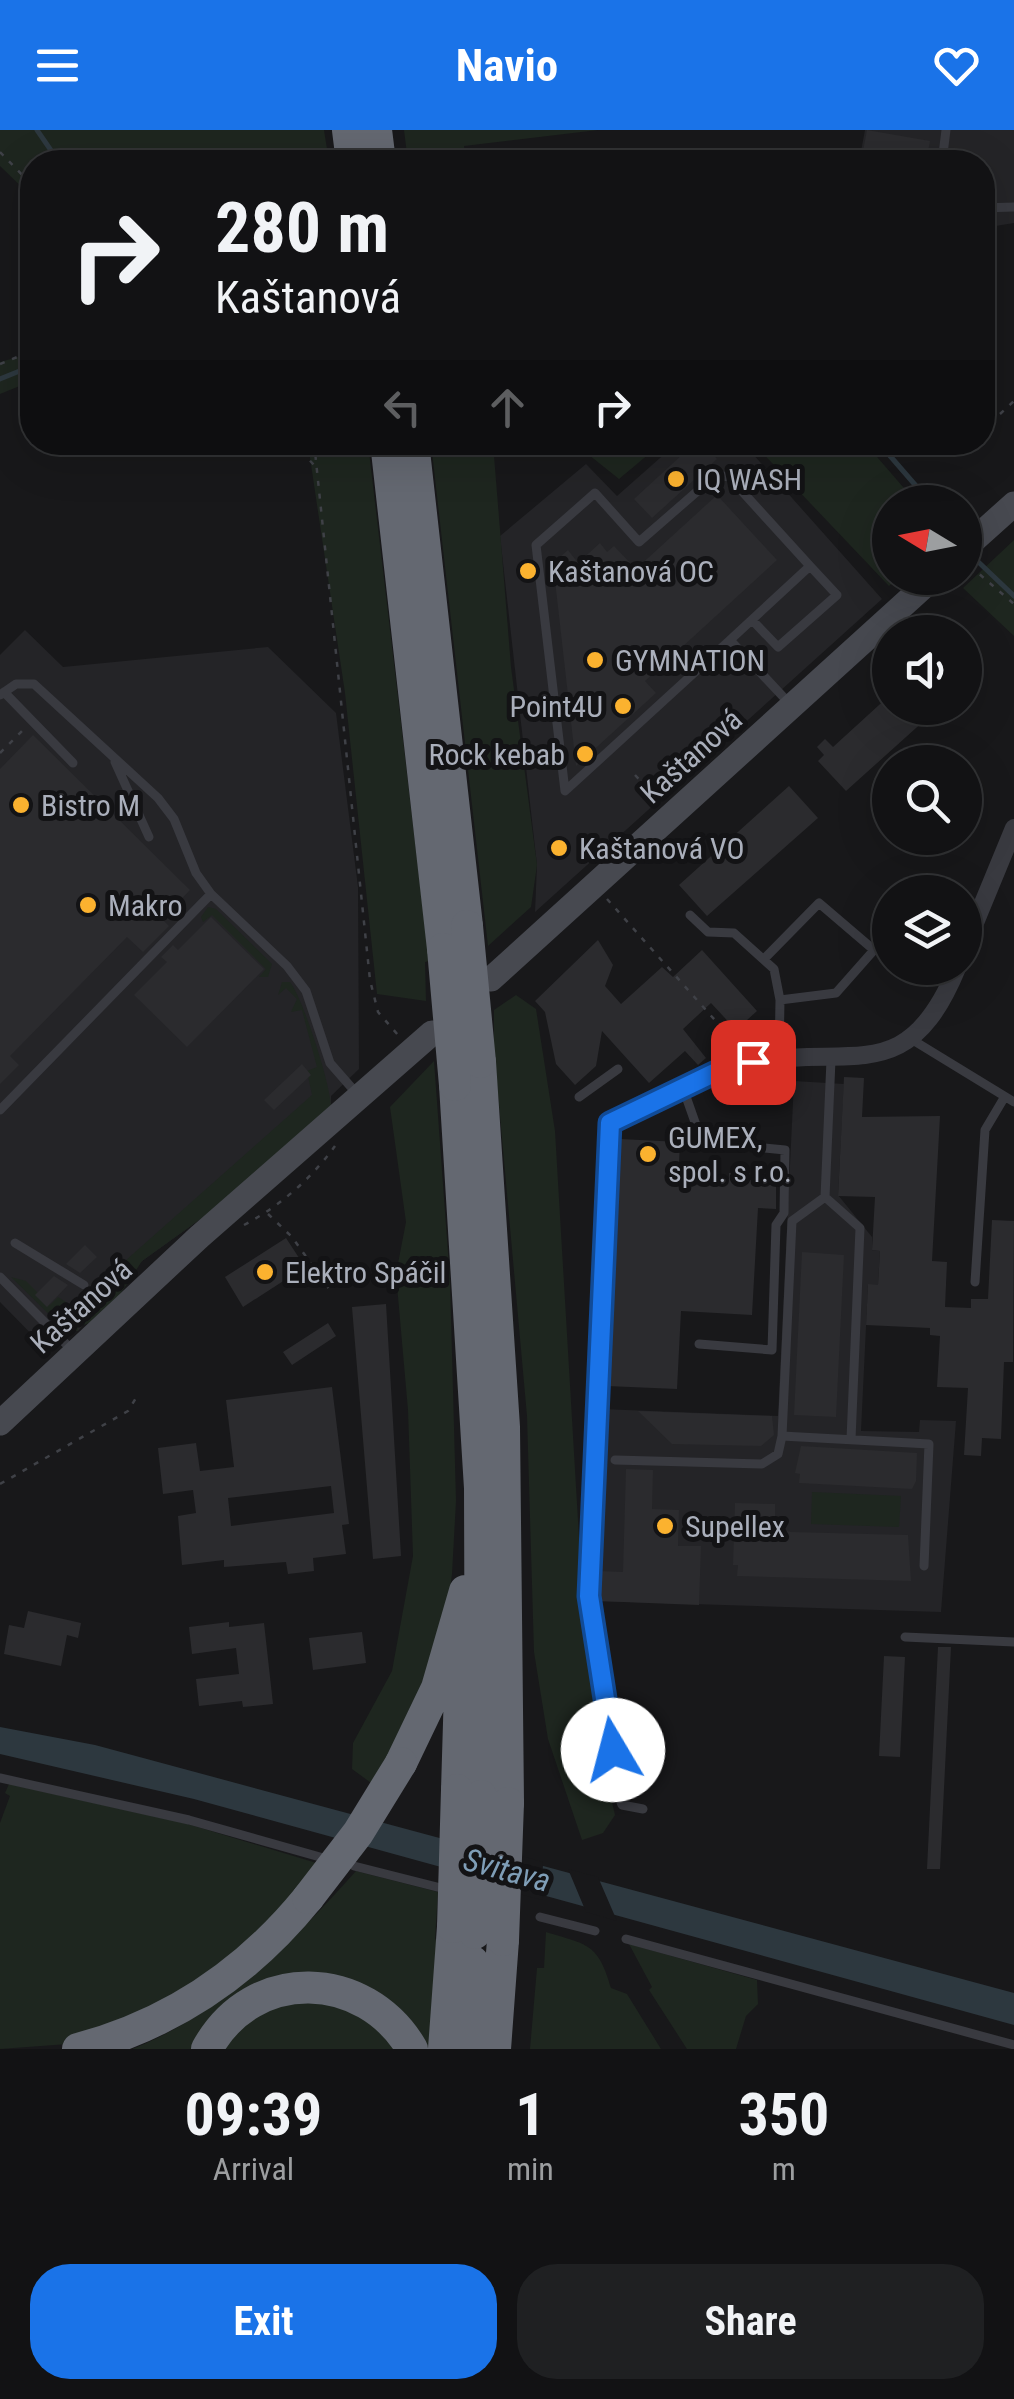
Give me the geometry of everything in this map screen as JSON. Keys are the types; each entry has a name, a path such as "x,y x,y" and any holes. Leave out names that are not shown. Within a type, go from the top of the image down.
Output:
{"highway":[{"path":"387,455 442,949 480,1488 482,1796 477,1933 444,2049"},
{"path":"414,455 480,1062 504,1427 477,1933 467,2049"},
{"path":"78,2049 144,2027 208,1992 260,1950 308,1898 358,1833 402,1763 437,1688 464,1591 480,1488"},
{"path":"464,1591 482,1796"},
{"path":"477,1933 508,2049"},
{"path":"206,2049 228,2020 252,2001 280,1989 312,1986 342,1990 370,2003 394,2023 412,2049"},
{"path":"496,2049 498,2006"}],"main road":[{"path":"982,536 1014,504"},
{"name":"Kaštanová","path":"491,979 915,595"},
{"name":"Kaštanová","path":"0,1423 162,1276 211,1244 256,1206 281,1168 432,1033"}],"street":[{"path":"982,906 1014,828"},
{"path":"610,1123 683,1088 753,1062 831,1060 883,1052 911,1039 932,1018 948,985"}],"lane":[{"path":"752,620 778,647 836,595 810,566 729,477 716,475 639,542 595,492 536,545 565,791 810,566"},
{"path":"730,640 793,707"},
{"path":"74,763 2,694 16,684 34,684 174,819 196,873 211,894 287,966 306,990 330,1063 360,1098"},
{"path":"112,756 149,837"},
{"path":"0,1110 211,894"},
{"path":"764,959 818,902 874,950 836,993 780,1000"},
{"path":"690,915 708,932 734,933 774,969 780,1000 778,1060"},
{"path":"911,1039 1009,1100 985,1130 975,1282"},
{"path":"825,1197 831,1060"},
{"path":"579,1096 618,1069"},
{"path":"683,1088 702,1142 785,1150 784,1213 776,1225 772,1350 699,1344"},
{"path":"610,1123 589,1596 617,1792 622,1805 642,1809"},
{"path":"615,1460 762,1464 778,1454 792,1221 825,1197"},
{"path":"825,1197 860,1228 851,1439"},
{"path":"15,1243 84,1285"},
{"path":"0,1278 76,1355"},
{"path":"782,1436 929,1444 924,1566"},
{"path":"905,1637 1014,1642"},
{"path":"0,1778 117,1803 328,1859"},
{"path":"354,1866 440,1888"},
{"path":"540,1917 595,1931"},
{"path":"626,1939 1014,2045"}],"path":[{"path":"0,152 20,173"},
{"path":"1000,414 1014,401"},
{"path":"304,455 317,468"},
{"path":"316,455 370,980 378,1012 412,1051"},
{"path":"982,566 1014,604"},
{"path":"606,898 753,1062"},
{"path":"267,1213 271,1222 292,1237 332,1293"},
{"path":"0,1484 128,1411 139,1393"}],"shaded area":[{"path":"0,130 324,130 327,150 20,150 20,185 0,166"},
{"path":"404,130 598,130 464,146 464,150 406,150"},
{"path":"865,130 1014,130 1014,223 995,226 995,150 861,150"},
{"path":"20,356 20,386 0,394 0,362"},
{"path":"310,455 369,455 429,961 425,962 426,1001 377,994 345,693"},
{"path":"432,455 494,455 511,667 537,865 531,907 488,946"},
{"path":"589,455 648,455 619,479"},
{"path":"663,455 754,455 872,588 872,595 882,599 535,912 537,865 500,536 586,464 617,496"},
{"path":"764,455 875,455 901,485 872,485 872,568"},
{"path":"1014,540 1014,636 970,595 982,595 982,570"},
{"path":"25,630 63,667 268,647 336,713 358,887 359,1069 331,1096 331,1107 227,1200 142,1261 78,1331 69,1330 46,1349 0,1302 0,655"},
{"path":"208,907 216,909 272,964 268,977 259,977 266,969 212,915 203,922 201,917"},
{"path":"282,982 290,982 302,1005 331,1107 227,1200 142,1261 117,1299 92,1322 78,1327 78,1331 59,1324 11,1277 26,1281 50,1305 58,1297 69,1304 80,1301 312,1095 307,1071 317,1067 302,1010 291,1012 297,999 286,988 278,995"},
{"path":"516,995 536,1009 555,1131 586,1656 595,1658 605,1773 615,1815 603,1833 582,1840 548,1739 534,1652 527,1416 494,1049 494,1010"},
{"path":"434,1061 450,1280 456,1501 452,1574 444,1635 378,1788 352,1769 353,1743 392,1671 413,1556 408,1410 396,1274 406,1222 390,1107"},
{"path":"794,1081 844,1084 838,1195 872,1237 872,1250 880,1251 878,1285 868,1285 861,1431 919,1432 920,1420 956,1421 941,1612 596,1601 601,1409 778,1416"},
{"path":"812,1492 901,1496 899,1527 811,1524"},
{"path":"9,1784 188,1824 323,1865 299,1895 178,2001 68,2044 0,2049 0,1823 10,1796 5,1793"},
{"path":"356,1871 438,1892 435,1939 440,1942 429,2049 412,2023 392,2003 339,1976 200,2033 191,2049 132,2049 196,2016 255,1972"},
{"path":"546,1932 582,1944 596,1954 611,1988 627,1994 661,2049 530,2049 537,1968 544,1968"},
{"path":"629,1944 757,1980 758,2004 746,2016 736,2049 687,2049 649,1990 652,1987"},
{"path":"343,2002 402,2049 217,2049 269,2004"}],"water":[{"name":"Svitava","path":"0,1727 95,1745 1014,1993 1014,2025 194,1799 0,1754"}],"pier":[{"path":"442,1834 543,1862 542,1900 441,1873"},
{"path":"568,1869 598,1877 617,1921 586,1912"}],"building":[{"path":"867,130 930,141 928,150 863,150"},
{"name":"IQ WASH","path":"682,455 713,455 717,459 652,518 634,499"},
{"path":"717,495 777,560 645,681 656,693 576,766 553,563 568,550 578,563 600,543 607,552 614,546 636,569"},
{"path":"872,711 872,725 919,725 897,745 872,745 872,768 846,791 818,761 824,755 817,747 825,739 833,747"},
{"name":"Makro","path":"33,735 190,890 162,919 169,926 143,952 127,937 10,1056 19,1065 0,1084 0,769"},
{"path":"789,786 818,818 707,916 679,885"},
{"path":"211,917 264,969 187,1047 134,995 167,962 161,957 173,945 178,950"},
{"path":"598,940 613,965 605,986 621,1004 662,967 673,977 702,950 757,1011 736,1030 711,1003 683,1029 706,1058 698,1065 685,1051 649,1083 602,1031 596,1066 575,1085 556,1064 545,1012 535,1001"},
{"path":"302,1064 311,1075 274,1110 264,1100"},
{"path":"844,1077 864,1078 862,1117 940,1116 932,1261 947,1262 945,1307 971,1308 971,1299 988,1299 992,1220 1014,1221 1013,1362 1004,1362 1001,1439 982,1438 981,1456 964,1455 968,1388 937,1387 940,1336 930,1335 930,1328 866,1325 868,1284 878,1285 880,1251 872,1250 875,1197 838,1196"},
{"path":"620,1139 680,1142 679,1164 688,1165 688,1177 729,1179 729,1173 750,1171 749,1180 776,1181 776,1209 758,1208 752,1315 681,1311 677,1389 607,1386"},
{"name":"Elektro Spáčil","path":"286,1238 305,1267 243,1307 225,1277"},
{"path":"85,1245 97,1257 80,1273 66,1264"},
{"path":"802,1252 844,1255 836,1417 794,1415"},
{"path":"54,1276 68,1285 47,1307 35,1295"},
{"path":"386,1304 401,1556 373,1559 352,1307"},
{"path":"328,1323 336,1336 292,1365 283,1352"},
{"path":"332,1387 349,1524 342,1525 346,1554 313,1558 314,1571 288,1574 286,1562 224,1567 224,1560 182,1565 178,1516 196,1513 193,1490 163,1494 158,1448 196,1443 200,1471 234,1467 226,1400","holes":["331,1486 334,1513 231,1526 228,1498"]},
{"path":"638,1411 772,1416 774,1435 761,1446 672,1444"},
{"path":"801,1446 917,1453 916,1481 912,1489 799,1483 800,1474 795,1473"},
{"path":"626,1469 653,1470 652,1509 679,1510 678,1546 701,1546 699,1605 598,1601 598,1571 623,1572"},
{"path":"735,1503 775,1504 775,1528 791,1532 908,1535 911,1581 737,1576 738,1565 733,1565"},
{"path":"28,1611 81,1623 78,1638 67,1635 61,1666 4,1654 9,1625 24,1628"},
{"path":"229,1622 229,1627 264,1623 273,1704 243,1707 242,1701 199,1706 196,1679 239,1674 236,1648 192,1654 189,1627"},
{"path":"362,1632 366,1663 313,1670 309,1638"},
{"path":"938,1647 951,1647 940,1869 927,1869"},
{"path":"884,1656 905,1657 900,1757 879,1756"},
{"path":"631,1724 647,1724 646,1756 629,1755"}],"waterway":[{"path":"37,130 51,150"},
{"path":"0,379 20,371"},
{"path":"889,455 915,485"},
{"path":"982,565 1014,596"}],"place":[{"name":"IQ WASH","path":"676,479"},
{"name":"Kaštanová OC","path":"528,571"},
{"name":"GYMNATION","path":"595,660"},
{"name":"Point4U","path":"623,706"},
{"name":"Rock kebab","path":"585,754"},
{"name":"Bistro M","path":"21,805"},
{"name":"Kaštanová VO","path":"559,848"},
{"name":"Makro","path":"88,905"},
{"name":"GUMEX, spol. s r.o.","path":"648,1154"},
{"name":"Elektro Spáčil","path":"265,1272"},
{"name":"Supellex","path":"665,1526"}],"route":[{"path":"613,1750 589,1596 610,1123 716,1072 753,1062"}]}
